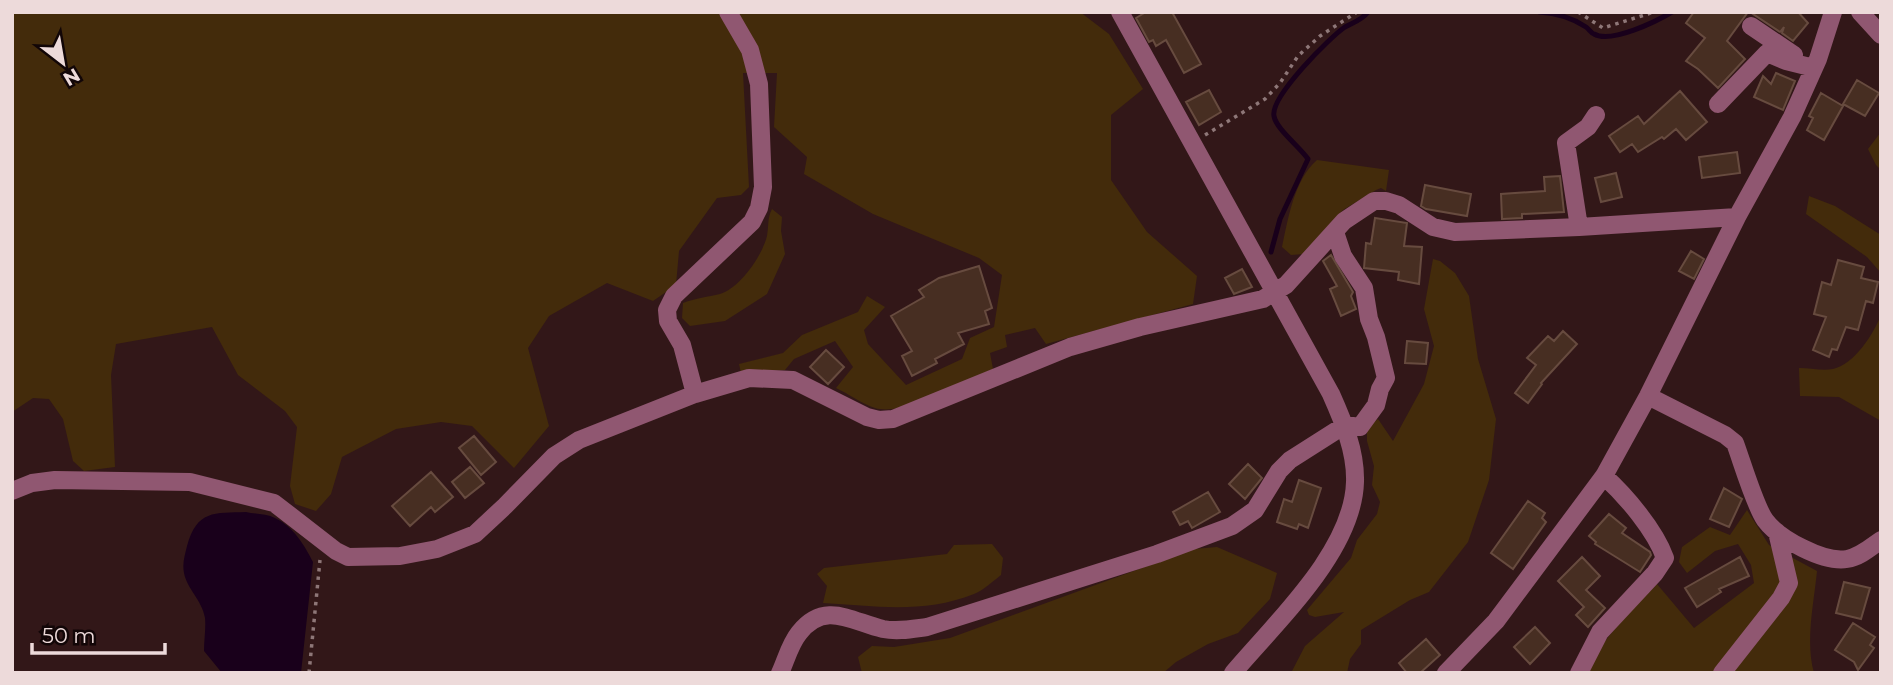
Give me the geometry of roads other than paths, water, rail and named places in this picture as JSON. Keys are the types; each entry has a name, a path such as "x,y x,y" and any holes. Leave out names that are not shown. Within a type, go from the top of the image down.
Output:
{"street":[{"path":"695,394 682,345 668,321 667,310 674,296 752,222 759,208 763,187 759,83 750,50 729,12"},
{"path":"1120,12 1331,394 1345,425 1356,479 1342,535 1321,568 1233,673"},
{"path":"1446,673 1496,621 1604,476 1791,117 1816,63 1833,12"},
{"path":"1860,12 1881,35"},
{"path":"1751,26 1791,55 1816,63"},
{"path":"1718,104 1767,53 1786,61 1816,63"},
{"path":"1579,227 1566,144 1588,127 1596,115"},
{"path":"12,491 32,483 55,480 190,482 274,503 348,557 368,558 425,551 475,534 554,456 579,440 695,394 749,379 793,380 867,417 893,419 1070,347 1140,327 1264,299 1276,293 1344,221 1374,201 1399,205 1433,227 1455,232 1737,217"},
{"path":"780,673 798,634 810,623 825,616 845,615 884,629 927,627 1157,554 1232,526 1255,510 1279,471 1290,460 1345,425 1360,428 1377,405 1380,389 1386,378 1369,319 1364,288 1343,256 1335,233"},
{"path":"1648,396 1725,435 1735,443 1764,519 1777,532 1828,559 1847,559 1863,553 1881,540"},
{"path":"1579,673 1600,632 1655,573 1665,558 1655,537 1604,476"},
{"path":"1722,673 1781,598 1789,583 1777,532"}],"waterway":[{"path":"1271,252 1280,219 1308,159 1279,127 1274,116 1275,107 1281,95 1315,55 1337,33 1368,12"},
{"path":"1539,12 1569,18 1602,36 1634,30 1672,12"}]}
